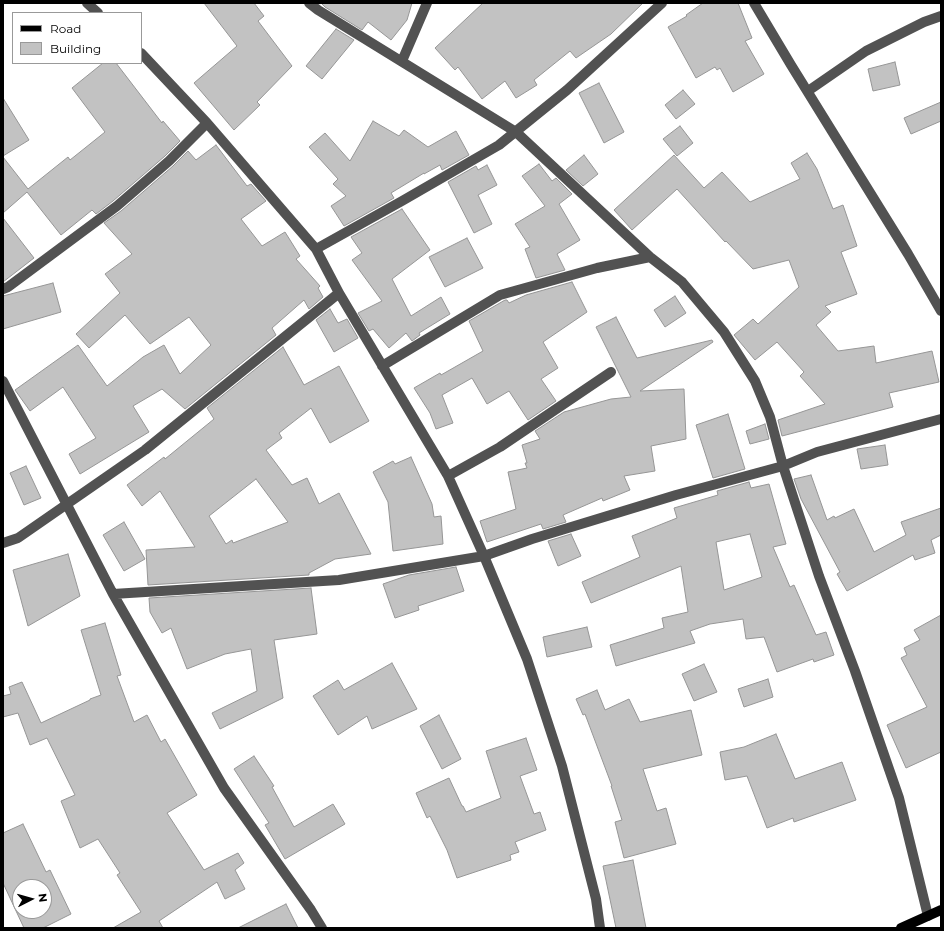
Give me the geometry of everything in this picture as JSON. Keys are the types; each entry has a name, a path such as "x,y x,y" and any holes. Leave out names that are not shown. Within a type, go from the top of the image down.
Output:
{"main road":[{"path":"901,928 941,910"}],"street":[{"path":"86,3 97,12"},
{"path":"309,3 516,132 650,257 682,282 724,332 755,381 770,417 819,576 855,671 899,798 928,916"},
{"path":"402,61 427,3"},
{"path":"316,249 499,146 567,90 662,3"},
{"path":"754,3 908,254 941,311"},
{"path":"808,91 866,51 924,22 941,16"},
{"path":"142,54 207,123 316,249 339,293 448,476 484,556 527,659 562,766 596,899 600,928"},
{"path":"3,290 117,206 169,161 207,123"},
{"path":"382,366 500,295 597,268 650,257"},
{"path":"3,543 18,538 145,450 339,293"},
{"path":"448,476 500,447 611,372"},
{"path":"3,381 113,594 224,788 322,928"},
{"path":"113,594 339,580 484,556 532,538 668,497 784,466 817,452 941,419"}],"building":[{"path":"204,3 254,3 264,16 258,21 292,66 257,102 260,105 234,130 194,83 237,46"},
{"path":"321,3 412,3 407,20 391,40 368,22 362,30"},
{"path":"483,3 643,3 611,34 576,58 570,51 534,80 537,85 516,98 505,81 482,99 458,67 455,70 435,48"},
{"path":"703,3 738,3 752,38 745,41 764,74 733,92 720,68 717,70 715,67 696,78 668,27 687,16 686,15"},
{"path":"336,29 354,40 322,79 306,66"},
{"path":"895,62 900,85 873,91 868,69"},
{"path":"102,64 117,64 162,123 163,121 180,141 113,201 96,214 92,210 61,235 27,192 3,213 3,157 28,189 68,157 70,160 105,132 72,88"},
{"path":"599,83 624,132 604,143 579,93"},
{"path":"683,90 695,104 676,119 665,105"},
{"path":"3,98 29,140 3,156"},
{"path":"941,102 941,121 911,134 904,118"},
{"path":"373,121 399,136 404,130 428,147 456,131 469,155 442,170 440,165 424,173 391,193 394,198 344,226 331,206 346,196 333,184 338,179 309,147 325,133 350,161"},
{"path":"680,126 693,143 677,156 663,139"},
{"path":"216,145 247,186 251,184 266,201 241,219 262,246 285,232 300,256 296,259 320,286 318,288 323,297 309,309 304,300 272,328 276,335 185,409 162,389 133,406 149,432 80,474 69,454 96,438 63,387 30,411 15,390 78,345 107,386 143,357 164,345 180,374 211,345 189,317 150,344 125,315 89,348 76,334 120,293 105,274 132,254 104,223 121,211 188,151 196,160"},
{"path":"807,153 817,169 833,209 843,205 857,246 841,252 857,294 825,306 831,312 816,325 838,351 874,346 876,363 932,351 939,382 889,393 893,407 782,436 778,420 825,404 800,376 804,372 777,342 755,360 734,335 753,319 758,324 799,287 789,260 753,269 726,241 725,242 677,189 632,230 614,210 674,155 704,188 722,172 750,202 800,179 791,163"},
{"path":"584,155 598,174 583,186 566,170"},
{"path":"539,164 552,181 556,178 572,194 559,204 580,240 557,254 565,270 536,278 525,249 530,247 515,224 545,206 522,176"},
{"path":"487,165 497,185 478,195 492,224 474,233 448,182 476,166 478,170"},
{"path":"402,209 430,250 392,279 411,316 441,297 450,314 419,333 420,335 412,341 406,333 389,348 373,329 369,331 358,313 382,301 352,260 362,253 351,237"},
{"path":"3,218 34,258 3,282"},
{"path":"467,238 483,268 445,287 429,257"},
{"path":"572,282 587,312 543,342 558,368 541,379 556,401 528,420 509,391 487,404 472,378 442,395 453,423 436,429 430,413 414,388 440,373 441,375 483,351 469,321 505,300 509,303 526,295"},
{"path":"53,283 61,312 3,329 3,296"},
{"path":"675,296 686,313 665,327 654,310"},
{"path":"330,309 338,323 347,319 358,338 334,352 316,320"},
{"path":"616,317 637,358 712,340 713,342 640,391 684,389 686,439 651,446 655,471 624,476 630,490 603,501 602,498 563,515 566,522 543,529 541,524 487,542 480,521 516,509 508,472 527,468 522,445 540,439 535,431 564,412 611,399 631,397 596,327"},
{"path":"283,347 304,385 339,366 369,421 330,443 311,408 279,433 282,438 266,450 292,485 307,478 319,504 339,493 371,554 335,559 309,573 309,575 148,585 146,550 195,547 160,491 142,506 127,485 164,457 165,459 214,419 207,408","holes":["256,479 288,522 233,543 232,540 226,544 209,516"]},
{"path":"728,414 745,469 713,478 696,425"},
{"path":"765,424 769,439 750,444 746,431"},
{"path":"885,445 888,465 861,469 857,449"},
{"path":"411,457 432,504 434,517 441,516 443,544 393,551 388,502 373,472 393,461 395,464"},
{"path":"26,466 41,498 24,505 10,473"},
{"path":"811,475 827,520 854,509 874,552 906,535 901,522 941,508 941,535 931,540 935,553 915,560 913,555 847,591 837,574 840,572 801,499 794,479"},
{"path":"749,482 751,488 769,484 786,544 773,547 790,587 794,585 816,635 826,632 834,655 814,662 813,659 777,672 764,637 746,639 743,619 710,624 690,631 695,643 616,666 610,645 664,628 662,618 688,612 681,566 591,603 582,582 640,557 632,536 677,518 674,508 718,495 717,491","holes":["750,534 762,577 724,590 716,542"]},
{"path":"124,522 145,559 124,571 103,535"},
{"path":"571,534 581,556 558,566 548,541"},
{"path":"68,554 80,596 28,626 13,570"},
{"path":"456,567 464,591 418,606 419,610 395,618 383,584 409,575"},
{"path":"311,588 317,634 274,640 283,698 220,729 212,713 257,691 251,649 225,654 187,669 171,628 162,633 150,612 149,598"},
{"path":"941,615 941,752 906,768 887,725 927,707 901,658 907,655 904,648 920,640 914,630"},
{"path":"105,623 121,675 117,676 134,722 147,715 161,742 165,739 197,795 167,813 204,870 238,853 244,863 235,870 245,889 225,899 217,882 159,921 163,928 113,928 141,912 117,875 120,873 98,839 80,848 61,801 75,795 47,738 30,745 18,713 3,717 3,696 11,694 9,687 22,682 41,723 101,695 81,630"},
{"path":"587,627 592,647 547,657 543,637"},
{"path":"392,663 417,709 372,729 367,716 338,735 313,696 338,680 344,690"},
{"path":"704,664 717,692 694,701 682,674"},
{"path":"768,679 773,697 744,707 738,689"},
{"path":"597,690 605,710 629,699 640,722 691,710 702,755 643,769 657,811 666,808 676,844 624,858 615,822 622,820 612,786 585,714 583,715 576,699"},
{"path":"439,715 461,759 442,769 420,726"},
{"path":"776,734 795,779 842,762 856,800 794,822 793,818 767,828 747,776 725,780 720,752 744,747"},
{"path":"526,738 537,770 520,776 534,814 540,812 546,830 515,842 519,852 510,855 511,860 457,878 447,850 430,816 427,818 416,793 449,778 466,812 501,798 486,751"},
{"path":"254,756 274,786 272,787 294,827 333,804 345,824 285,859 265,825 269,823 234,769"},
{"path":"23,824 46,872 50,870 71,914 43,928 24,928 20,919 52,919 52,879 12,879 12,902 3,883 3,833"},
{"path":"633,860 646,928 616,928 603,866"},
{"path":"286,904 298,928 238,928"}]}
